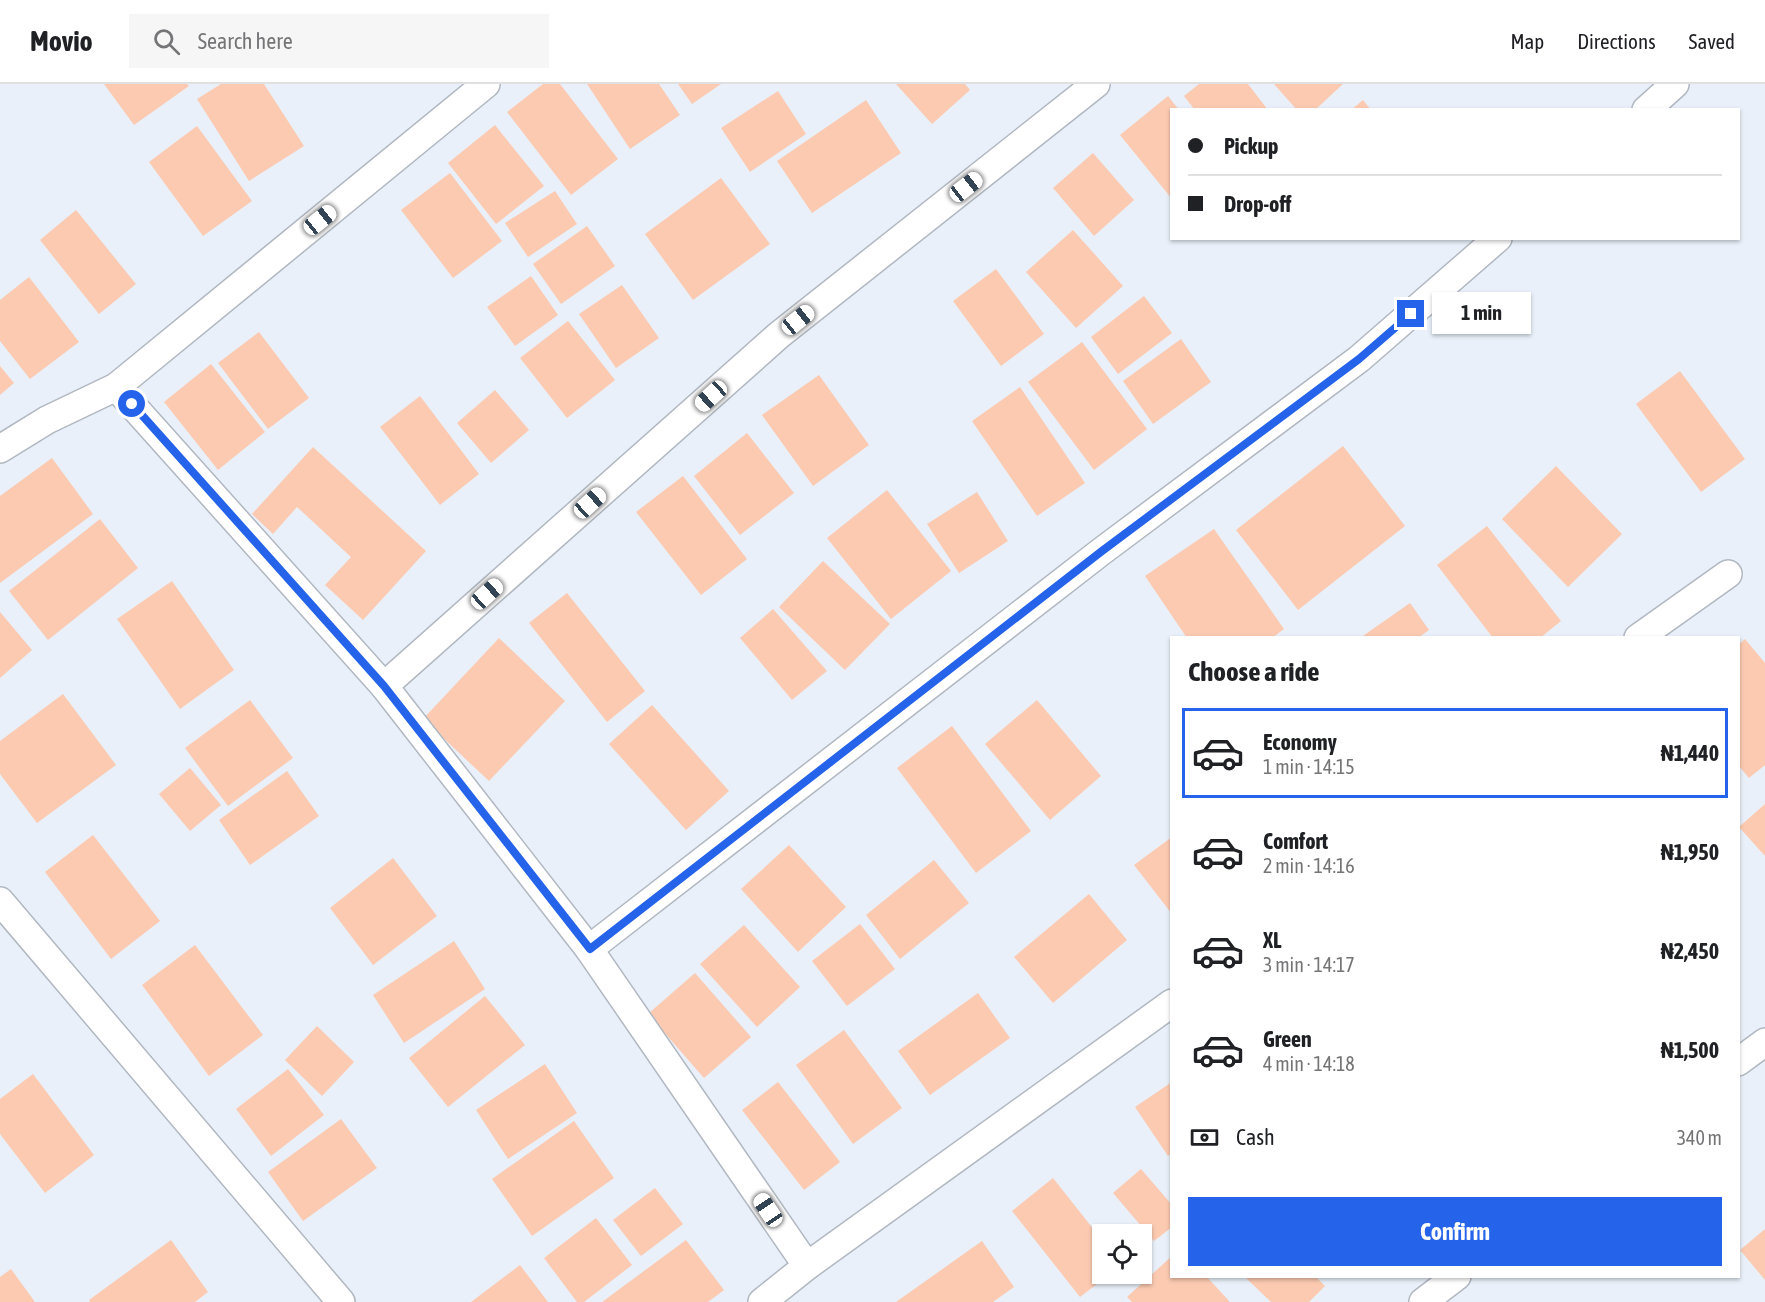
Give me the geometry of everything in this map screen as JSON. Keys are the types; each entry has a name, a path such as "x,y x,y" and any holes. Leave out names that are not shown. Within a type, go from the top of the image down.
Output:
{"street":[{"path":"0,449 47,420 116,387 486,84"},
{"path":"384,686 779,335 1096,84"},
{"path":"1648,108 1675,84"},
{"path":"590,949 1092,558 1359,359 1496,240"},
{"path":"116,387 384,686 590,949 807,1266"},
{"path":"1641,636 1728,574"},
{"path":"0,901 341,1302"},
{"path":"762,1302 807,1266 1170,1004"},
{"path":"1740,1061 1765,1042"},
{"path":"1423,1302 1454,1278"}],"building":[{"path":"104,84 187,84 189,86 134,125"},
{"path":"221,84 264,84 304,146 249,181 197,99"},
{"path":"543,84 560,84 618,159 571,195 507,112"},
{"path":"587,84 659,84 680,115 630,149"},
{"path":"678,84 721,84 692,104"},
{"path":"896,84 965,84 970,90 932,124"},
{"path":"1199,84 1248,84 1266,108 1193,108 1184,96"},
{"path":"1274,84 1343,84 1317,108 1295,108"},
{"path":"778,91 806,134 750,172 721,128"},
{"path":"1168,96 1177,108 1170,108 1170,197 1120,135"},
{"path":"866,100 901,153 812,213 777,161"},
{"path":"1363,100 1369,108 1353,108"},
{"path":"495,125 544,186 496,224 448,163"},
{"path":"197,126 252,201 203,236 149,162"},
{"path":"1093,153 1134,200 1094,236 1053,188"},
{"path":"450,173 502,241 453,278 401,210"},
{"path":"721,178 770,244 693,300 645,234"},
{"path":"555,191 577,224 528,257 505,223"},
{"path":"76,210 136,284 99,314 40,240"},
{"path":"587,226 615,266 561,304 533,264"},
{"path":"1073,230 1123,286 1076,328 1026,272"},
{"path":"996,269 1044,334 1001,366 953,301"},
{"path":"531,276 558,315 515,346 487,307"},
{"path":"29,277 79,342 30,379 0,341 0,300"},
{"path":"622,285 659,338 616,368 579,314"},
{"path":"1144,296 1172,333 1118,374 1091,337"},
{"path":"568,321 615,380 567,418 520,358"},
{"path":"259,332 309,398 268,429 218,363"},
{"path":"1181,339 1211,382 1153,424 1123,381"},
{"path":"1082,342 1147,429 1094,470 1028,382"},
{"path":"211,364 265,432 218,470 164,402"},
{"path":"0,366 14,383 0,395"},
{"path":"1680,371 1745,459 1701,492 1636,404"},
{"path":"819,375 869,445 813,486 762,415"},
{"path":"1020,387 1085,483 1037,516 972,421"},
{"path":"495,390 529,430 491,463 457,423"},
{"path":"420,396 479,474 440,505 380,427"},
{"path":"747,433 794,493 740,535 694,476"},
{"path":"1343,446 1405,526 1298,610 1236,530"},
{"path":"313,447 426,551 363,620 325,585 351,557 297,507 273,534 252,514"},
{"path":"52,458 93,514 0,583 0,496"},
{"path":"1556,466 1622,534 1568,587 1502,519"},
{"path":"683,476 747,559 701,595 636,512"},
{"path":"887,490 951,571 891,619 827,538"},
{"path":"977,492 1008,541 959,573 927,524"},
{"path":"100,519 138,568 48,640 9,591"},
{"path":"1487,526 1561,621 1542,636 1491,636 1437,565"},
{"path":"1214,529 1284,629 1275,636 1186,636 1145,576"},
{"path":"823,561 890,624 845,670 779,607"},
{"path":"172,581 234,670 180,709 117,619"},
{"path":"567,593 645,691 607,722 529,623"},
{"path":"1410,603 1429,630 1421,636 1363,636"},
{"path":"773,609 827,671 792,700 740,638"},
{"path":"0,612 32,650 0,678"},
{"path":"499,638 565,701 489,781 423,719"},
{"path":"1745,639 1765,663 1765,765 1749,778 1740,767 1740,643"},
{"path":"63,694 116,765 37,823 0,774 0,741"},
{"path":"250,700 293,758 228,806 185,748"},
{"path":"1037,700 1101,776 1050,820 985,744"},
{"path":"652,705 729,791 686,830 609,744"},
{"path":"952,726 1031,831 976,873 897,768"},
{"path":"190,768 221,805 190,831 159,794"},
{"path":"287,771 319,816 250,865 219,820"},
{"path":"1765,804 1765,856 1740,828"},
{"path":"93,835 160,921 111,959 45,872"},
{"path":"1170,838 1170,911 1134,865"},
{"path":"789,845 846,907 798,952 741,889"},
{"path":"393,858 437,916 373,965 330,908"},
{"path":"934,860 969,903 900,959 866,915"},
{"path":"1089,894 1127,940 1053,1003 1014,957"},
{"path":"860,924 895,969 847,1006 812,961"},
{"path":"744,925 800,987 757,1027 700,964"},
{"path":"454,941 485,989 404,1043 373,995"},
{"path":"195,945 263,1035 209,1076 142,985"},
{"path":"695,973 751,1037 704,1078 648,1014"},
{"path":"978,993 1010,1038 930,1095 898,1051"},
{"path":"485,996 525,1045 448,1107 409,1058"},
{"path":"317,1026 354,1062 322,1096 285,1060"},
{"path":"844,1030 902,1108 853,1144 796,1065"},
{"path":"545,1064 577,1113 508,1159 476,1110"},
{"path":"288,1069 324,1115 271,1156 236,1109"},
{"path":"33,1074 94,1155 45,1193 0,1134 0,1099"},
{"path":"778,1082 840,1162 804,1190 742,1110"},
{"path":"1170,1083 1170,1154 1168,1156 1135,1107"},
{"path":"341,1119 377,1168 303,1221 268,1172"},
{"path":"574,1121 614,1178 532,1236 492,1179"},
{"path":"1141,1169 1170,1203 1170,1229 1154,1241 1152,1224 1139,1224 1113,1193"},
{"path":"1053,1178 1092,1227 1092,1284 1097,1284 1080,1297 1012,1211"},
{"path":"655,1188 683,1224 641,1256 613,1220"},
{"path":"596,1218 632,1265 584,1302 577,1302 544,1258"},
{"path":"1765,1229 1765,1280 1740,1250"},
{"path":"171,1240 208,1292 195,1302 90,1302 89,1300"},
{"path":"686,1240 724,1290 708,1302 602,1302"},
{"path":"982,1241 1014,1287 993,1302 896,1302"},
{"path":"1170,1258 1170,1278 1208,1278 1230,1302 1132,1302 1127,1297 1141,1284 1152,1284 1152,1274"},
{"path":"520,1265 548,1302 471,1302"},
{"path":"11,1269 35,1302 0,1302 0,1277"},
{"path":"1246,1278 1317,1278 1325,1286 1309,1302 1271,1302"}],"route":[{"path":"132,404 384,686 590,949 1102,551 1359,359 1411,314"}]}
